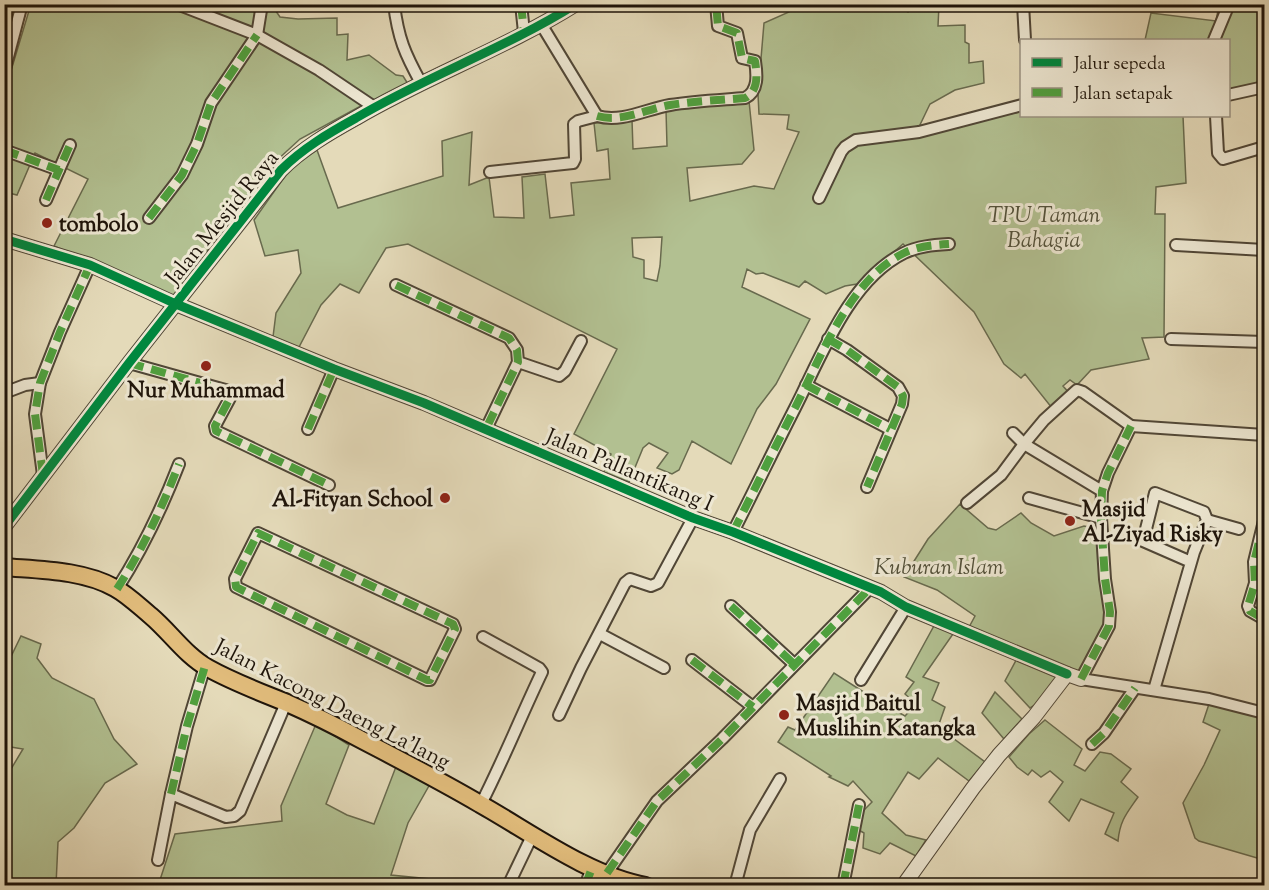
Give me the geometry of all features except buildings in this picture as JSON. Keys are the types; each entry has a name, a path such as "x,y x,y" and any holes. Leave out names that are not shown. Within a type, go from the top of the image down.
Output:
{"main road":[{"name":"Jalan Kacong Daeng La'lang","path":"4,567 86,577 117,589 152,617 205,666 228,679 286,703 357,737 481,804 598,874 646,885"}],"street":[{"path":"4,72 22,4"},
{"path":"177,4 257,35 319,70 374,107"},
{"path":"149,218 182,175 197,144 211,103 257,35 262,4"},
{"path":"394,4 396,26 403,50 421,83"},
{"path":"521,4 524,32"},
{"name":"Jalan Mesjid Raya","path":"4,527 281,170 306,148 374,107 541,24 576,4"},
{"path":"490,172 573,163 575,159 574,124 578,121 597,116 611,119 621,118 671,105 750,96 755,87 755,61 742,58 737,33 718,26 716,4"},
{"path":"1023,4 1024,39"},
{"path":"1214,39 1229,4"},
{"path":"541,24 597,116"},
{"path":"1230,95 1264,87"},
{"path":"819,198 841,152 856,140 919,132 1020,106"},
{"path":"1216,117 1218,153 1223,159 1264,147"},
{"path":"46,200 70,145"},
{"path":"4,150 58,170"},
{"name":"Jalan Pallantikang I","path":"4,239 90,265 176,304 424,403 693,518 881,592 906,607 1082,679"},
{"path":"733,532 828,339 857,294 887,265 904,253 923,246 949,244"},
{"path":"1176,245 1264,250"},
{"path":"43,475 35,414 39,383 90,265"},
{"path":"396,285 509,338 517,350 518,362 486,429"},
{"path":"828,339 847,350 902,391 902,404 867,488"},
{"path":"1171,339 1264,342"},
{"path":"518,362 559,376 565,371 581,341"},
{"path":"129,363 229,391 230,398 215,426 216,431 328,485"},
{"path":"308,429 334,369"},
{"path":"4,393 25,385 39,383"},
{"path":"806,385 890,429"},
{"path":"967,503 1001,475 1044,420 1077,390 1131,426 1264,435"},
{"path":"1131,426 1108,473 1102,491 1101,518 1109,626 1082,679 1209,699 1264,713"},
{"path":"1013,433 1024,444 1102,491"},
{"path":"117,589 134,563 164,500 178,464"},
{"path":"1191,562 1143,541 1155,493 1204,512 1208,520 1239,529"},
{"path":"1029,498 1101,518"},
{"path":"559,716 581,668 627,581 633,579 651,586 660,581 693,518"},
{"path":"1154,690 1191,562 1208,520"},
{"path":"1264,521 1262,540 1254,562 1255,583 1248,606 1250,611 1264,619"},
{"path":"258,533 360,581 455,626 430,680 239,590 234,582 258,533"},
{"path":"585,885 598,874 657,801 870,588"},
{"path":"731,606 794,664"},
{"path":"861,680 906,607"},
{"path":"600,634 664,668"},
{"path":"481,804 542,672 541,669 483,637"},
{"path":"692,660 753,707"},
{"path":"158,860 187,726 205,666"},
{"path":"903,885 973,788 1034,717 1067,674"},
{"path":"1092,744 1104,733 1135,688"},
{"path":"171,794 226,817 237,814 286,703"},
{"path":"735,885 750,830 780,779"},
{"path":"843,885 859,806"},
{"path":"508,885 532,836"}],"green space":[{"path":"31,4 271,4 280,17 337,18 337,35 348,34 347,60 369,55 396,75 403,76 408,84 300,139 263,173 174,297 54,246 88,179 35,153 17,195 5,192 4,94"},
{"name":"TPU Taman Bahagia","path":"793,5 896,5 908,12 912,5 939,5 938,26 965,25 965,42 969,44 969,63 983,61 984,83 955,90 930,104 918,129 1020,112 1020,117 1183,117 1186,183 1156,187 1155,214 1165,214 1164,337 1142,338 1149,359 1091,370 1077,385 1070,380 1063,386 1070,394 1052,408 1025,374 1021,378 1004,364 974,312 903,244 857,284 826,294 805,281 799,287 747,269 742,287 810,319 776,384 757,409 731,464 692,441 679,470 672,474 657,468 668,453 649,443 643,448 629,482 604,472 611,454 574,434 617,349 408,244 386,248 359,293 340,284 321,305 298,349 273,337 276,313 301,273 298,250 265,256 254,220 290,169 317,150 338,208 443,176 442,141 472,132 469,185 489,177 494,217 524,218 522,177 545,174 550,218 574,215 571,183 610,179 608,149 597,151 594,123 632,120 633,149 667,146 666,110 749,101 754,150 742,164 687,168 690,201 754,186 774,189 799,132 787,129 789,115 759,114 758,94 764,23 789,12","holes":["662,237 657,281 644,278 644,260 633,257 632,238"]},
{"path":"1219,5 1255,5 1263,10 1264,89 1230,97 1230,39 1145,39 1151,13 1216,21"},
{"name":"Kuburan Islam","path":"960,504 988,528 996,530 1021,513 1031,523 1054,536 1084,526 1099,529 1108,615 1105,630 1087,665 1067,685 1030,708 1005,681 1022,649 968,629 975,616 937,590 904,577 928,539"},
{"path":"935,624 953,634 923,677 939,683 932,700 945,707 938,727 985,762 969,781 938,758 919,779 908,772 882,813 906,835 926,840 916,856 890,843 880,854 863,848 864,833 857,829 860,814 872,802 853,781 848,786 829,777 831,776 778,742 788,727 795,730 834,673 905,716 916,704 905,694 914,682 906,677"},
{"path":"21,636 41,644 37,658 52,678 94,699 114,739 137,764 105,783 74,828 58,842 56,885 5,885 5,774 8,774 23,749 5,746 7,731 4,728 5,669"},
{"path":"995,692 1022,719 1004,739 982,713"},
{"path":"1209,704 1264,716 1264,860 1195,838 1183,803 1220,730 1203,722"},
{"path":"1045,720 1082,749 1074,765 1085,771 1100,752 1111,754 1131,769 1121,782 1138,797 1122,822 1118,841 1105,834 1114,813 1081,799 1069,821 1049,802 1063,782 1050,771 1041,777 1032,770 1028,775 1009,757"},
{"path":"316,724 349,745 326,804 347,815 374,824 397,764 430,784 408,823 391,875 431,879 443,885 158,886 175,834 282,821 281,806"}],"marked path":[{"path":"521,4 524,32"},
{"path":"597,116 625,117 670,105 745,98 750,95 756,82 755,61 742,58 737,33 718,26 716,4"},
{"path":"149,218 182,175 197,144 211,103 257,35"},
{"path":"4,150 59,170 70,145"},
{"path":"46,200 59,170"},
{"path":"733,532 826,344 852,300 867,281 885,265 904,253 920,247 949,244"},
{"path":"43,475 35,414 40,383 90,265"},
{"path":"396,285 509,338 517,350 518,362 486,429"},
{"path":"828,339 898,387 903,396 902,404 867,487"},
{"path":"129,363 229,391 230,398 215,426 216,431 329,485"},
{"path":"308,429 334,369"},
{"path":"806,385 890,429"},
{"path":"1081,679 1109,626 1110,612 1105,579 1101,518 1102,491 1108,473 1131,426"},
{"path":"117,589 151,528 179,464"},
{"path":"1264,521 1254,562 1255,583 1248,606 1250,611 1264,619"},
{"path":"258,533 453,624 455,629 430,680 236,587 235,579 258,533"},
{"path":"607,873 657,801 722,739 870,588"},
{"path":"731,606 794,664"},
{"path":"692,660 753,707"},
{"path":"171,794 187,726 205,666"},
{"path":"1092,744 1104,733 1135,688"},
{"path":"843,886 859,805"},
{"path":"585,886 592,868"}],"cycle path":[{"path":"4,527 129,363 289,162 326,135 383,103 522,34 576,4"},
{"path":"4,239 90,265 176,304 424,403 693,518 881,592 906,607 1067,674"}],"place":[{"name":"tombolo","path":"47,223"},
{"name":"Nur Muhammad","path":"206,366"},
{"name":"Al-Fityan School","path":"445,498"},
{"name":"Masjid Al-Ziyad Risky","path":"1070,521"},
{"name":"Masjid Baitul Muslihin Katangka","path":"784,715"}]}
